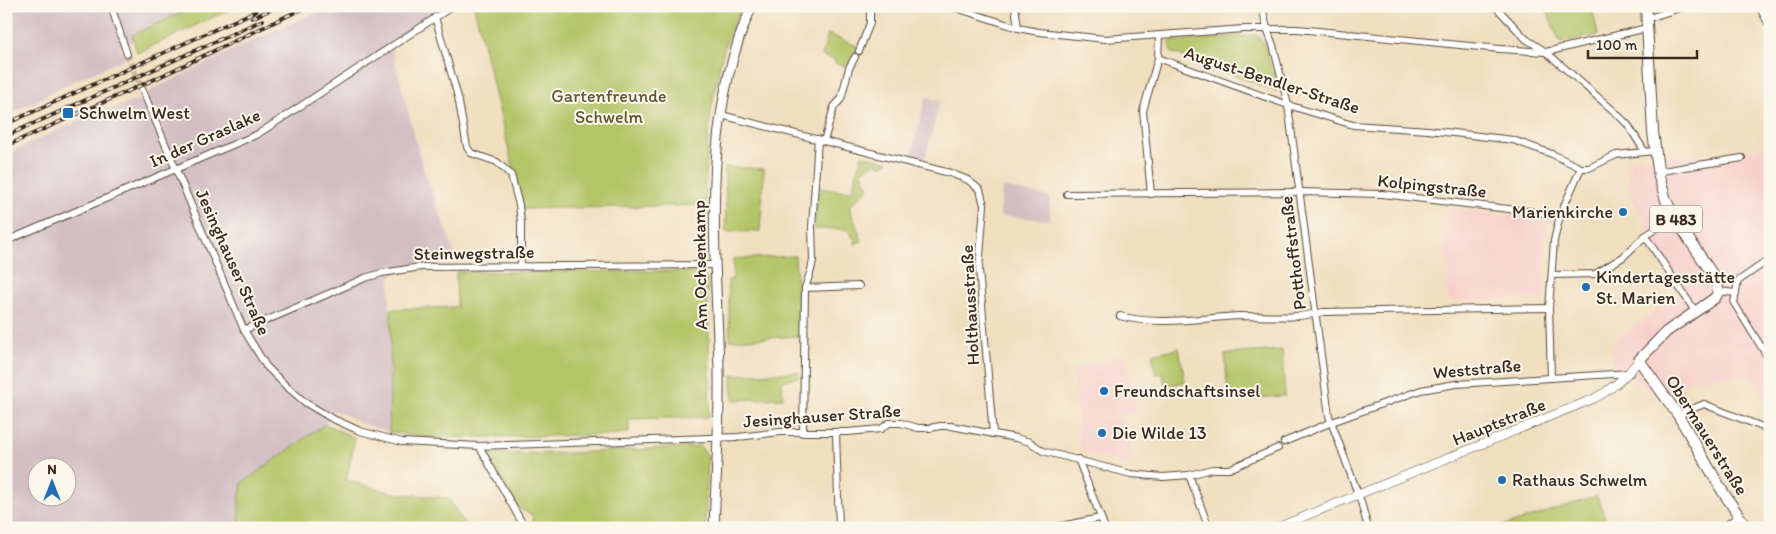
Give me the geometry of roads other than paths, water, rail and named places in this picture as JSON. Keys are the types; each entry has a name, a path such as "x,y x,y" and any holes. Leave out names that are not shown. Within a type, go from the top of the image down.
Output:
{"main road":[{"name":"Am Ochsenkamp","path":"714,528 719,368 715,264 716,154 721,115 733,59 752,6"},
{"name":"B 483","path":"1646,6 1650,152 1666,200 1674,216 1713,275 1718,291"},
{"path":"1639,360 1666,332 1714,298 1718,291"},
{"name":"Obermauerstraße","path":"1639,360 1678,415 1738,516 1748,528"}],"street":[{"path":"111,6 127,54"},
{"name":"In der Graslake","path":"6,241 258,134 453,6"},
{"path":"803,433 804,288 811,270 821,140 834,107 841,100 849,68 870,23 870,10 872,6"},
{"path":"950,6 1018,28 1105,39 1298,28 1546,52 1647,23 1686,6"},
{"path":"1015,6 1018,28"},
{"name":"Potthoffstraße","path":"1262,6 1288,104 1329,416 1368,528"},
{"path":"1495,6 1526,39 1546,52 1616,112 1650,152"},
{"path":"1759,6 1770,27"},
{"path":"435,17 459,103 467,147 470,153 497,162 511,175 519,205 521,222 521,266"},
{"path":"1151,194 1143,111 1158,58 1159,36"},
{"name":"August-Bendler-Straße","path":"1158,58 1353,125 1438,131 1514,140 1552,154 1581,168"},
{"name":"Jesinghauser Straße","path":"142,89 244,330 266,366 306,403 331,418 360,431 402,442 479,446 738,437 780,432 836,432 880,429 889,424 900,423 918,428 960,427 1030,442 1043,451 1131,474 1163,477 1189,475 1212,469 1229,469 1278,448"},
{"path":"721,115 821,140"},
{"name":"Holthausstraße","path":"821,140 912,163 968,180 980,190 984,205 979,270 993,434"},
{"path":"1551,378 1549,308 1554,241 1560,216 1581,168 1589,168 1616,155 1650,152"},
{"path":"1658,172 1742,158"},
{"name":"Kolpingstraße","path":"1067,194 1301,192 1382,194 1560,216"},
{"path":"1552,275 1595,274 1623,257 1644,236 1674,216"},
{"path":"1644,236 1695,311"},
{"path":"1770,259 1738,281 1734,303 1770,361"},
{"name":"Steinwegstraße","path":"244,330 365,278 382,273 421,267 715,264"},
{"path":"804,288 859,286"},
{"path":"1718,291 1736,293"},
{"path":"1120,316 1133,320 1170,320 1240,316 1307,316 1323,312 1549,308"},
{"name":"Hauptstraße","path":"1276,528 1608,392 1630,373 1639,360"},
{"name":"Weststraße","path":"1332,422 1421,390 1456,384 1630,373"},
{"path":"1678,415 1704,404 1770,430"},
{"path":"1284,442 1332,422"},
{"path":"836,432 839,528"},
{"path":"479,446 521,521"},
{"path":"1078,459 1104,528"},
{"path":"1189,475 1209,528"},
{"path":"1722,528 1738,516"},
{"path":"1052,528 1100,518"}],"tunnel":[{"path":"127,54 142,89"}],"railway":[{"path":"252,18 278,6"},
{"path":"6,146 155,79 308,6"},
{"path":"6,124 256,11"},
{"path":"6,136 263,20"}],"place":[{"name":"Schwelm West","path":"68,113"},
{"name":"Marienkirche","path":"1623,212"},
{"name":"Kindertagesstätte St. Marien","path":"1586,287"},
{"name":"Freundschaftsinsel","path":"1104,391"},
{"name":"Die Wilde 13","path":"1102,433"},
{"name":"Rathaus Schwelm","path":"1502,480"}],"park label":[{"name":"Gartenfreunde Schwelm","path":"609,106"}]}
